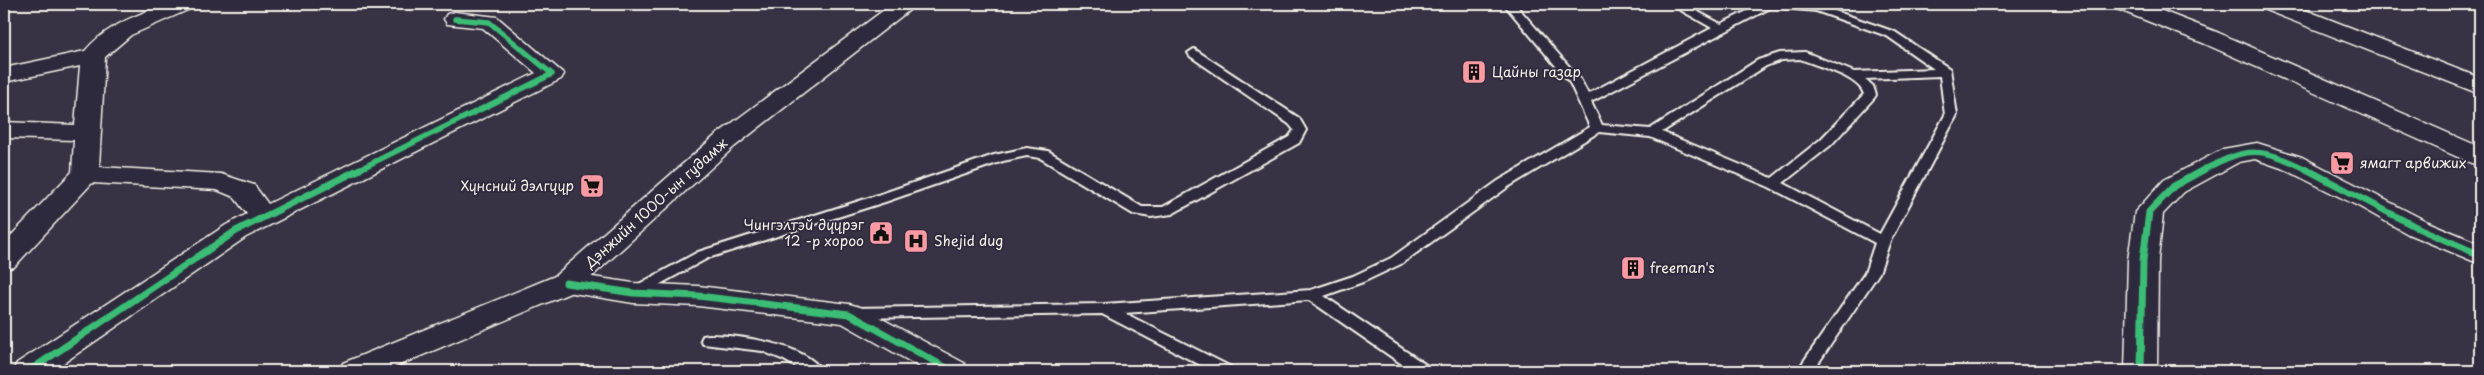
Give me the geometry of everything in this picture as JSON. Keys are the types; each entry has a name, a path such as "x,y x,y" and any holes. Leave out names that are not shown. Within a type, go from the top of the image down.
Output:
{"street":[{"path":"4,260 85,174 93,56 103,42 116,32 182,4"},
{"name":"Дэнжийн 1000-ын гудамж","path":"355,371 566,283 724,141 906,4"},
{"path":"2125,4 2211,38 2480,157"},
{"path":"2271,4 2480,87"},
{"path":"29,371 236,231 552,74 489,22 455,19"},
{"path":"4,75 93,56"},
{"path":"4,130 87,133"},
{"path":"2141,371 2143,260 2149,212 2174,186 2232,155 2257,151 2293,163 2370,200 2418,228 2480,255"},
{"path":"85,174 221,182 244,191 264,217"},
{"path":"566,283 633,293 698,296 849,314 947,370"}],"lane":[{"path":"1509,4 1576,82 1597,128"},
{"path":"1675,4 1720,28"},
{"path":"1585,100 1652,67 1720,28 1769,4"},
{"path":"1774,4 1818,8 1891,34 1946,72 1951,115 1883,241 1872,273 1805,371"},
{"path":"633,293 703,255 880,199 999,158 1028,152 1043,154 1138,212 1151,214 1167,211 1294,140 1300,130 1294,120 1194,53"},
{"path":"1652,133 1762,62 1780,56 1801,55 1853,76 1867,86 1870,96 1826,142 1774,184"},
{"path":"1853,76 1946,72"},
{"path":"849,314 1104,309 1312,295 1358,280 1396,261 1503,184 1597,128 1652,133 1774,184 1883,241"},
{"path":"1312,295 1423,371"},
{"path":"1104,309 1225,371"},
{"path":"709,340 739,340 786,353 814,371"}],"cycle path":[{"path":"29,371 236,231 552,74 489,22 455,19"},
{"path":"2141,371 2143,260 2149,212 2174,186 2232,155 2257,151 2293,163 2370,201 2418,228 2480,255"},
{"path":"566,283 633,293 698,296 849,314 952,371"}],"place":[{"name":"Цайны газар","path":"1474,72"},
{"name":"ямагт арвижих","path":"2342,163"},
{"name":"Хүнсний дэлгүүр","path":"592,186"},
{"name":"Чингэлтэй дүүрэг 12 -р хороо","path":"881,233"},
{"name":"Shejid dug","path":"916,241"},
{"name":"freeman's","path":"1633,268"}]}
